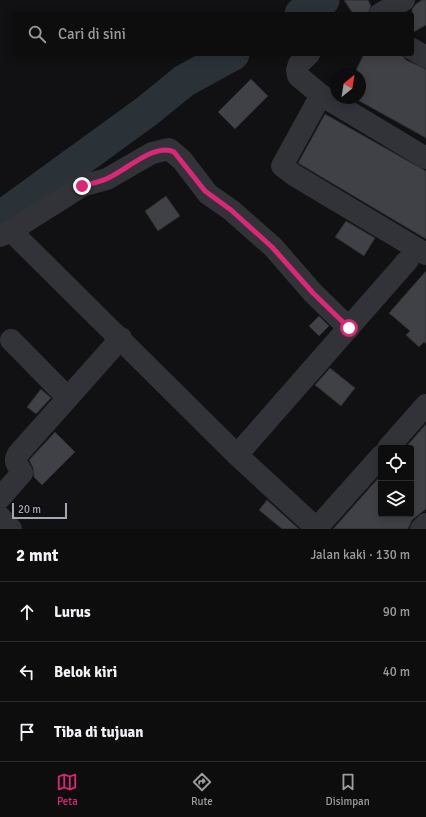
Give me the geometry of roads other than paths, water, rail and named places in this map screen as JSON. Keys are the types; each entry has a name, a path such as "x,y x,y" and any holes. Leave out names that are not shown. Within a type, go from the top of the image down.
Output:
{"street":[{"path":"383,12 404,0"},
{"path":"414,50 426,57"},
{"path":"307,56 299,64 297,70 298,76 321,95 426,158"},
{"path":"237,455 349,328 417,257 282,166 321,95"},
{"path":"349,328 268,243 231,210 208,194 182,160 169,149 152,153 107,179 82,186 6,233 121,338 237,455 315,527 378,459"},
{"path":"0,498 22,473 15,463 15,458 18,454 121,338"},
{"path":"11,340 68,398"},
{"path":"391,445 426,405"},
{"path":"0,517 12,529"},
{"path":"421,529 426,524"}],"waterway":[{"path":"304,12 323,0"},
{"path":"0,218 147,111 184,81 229,56"}]}
